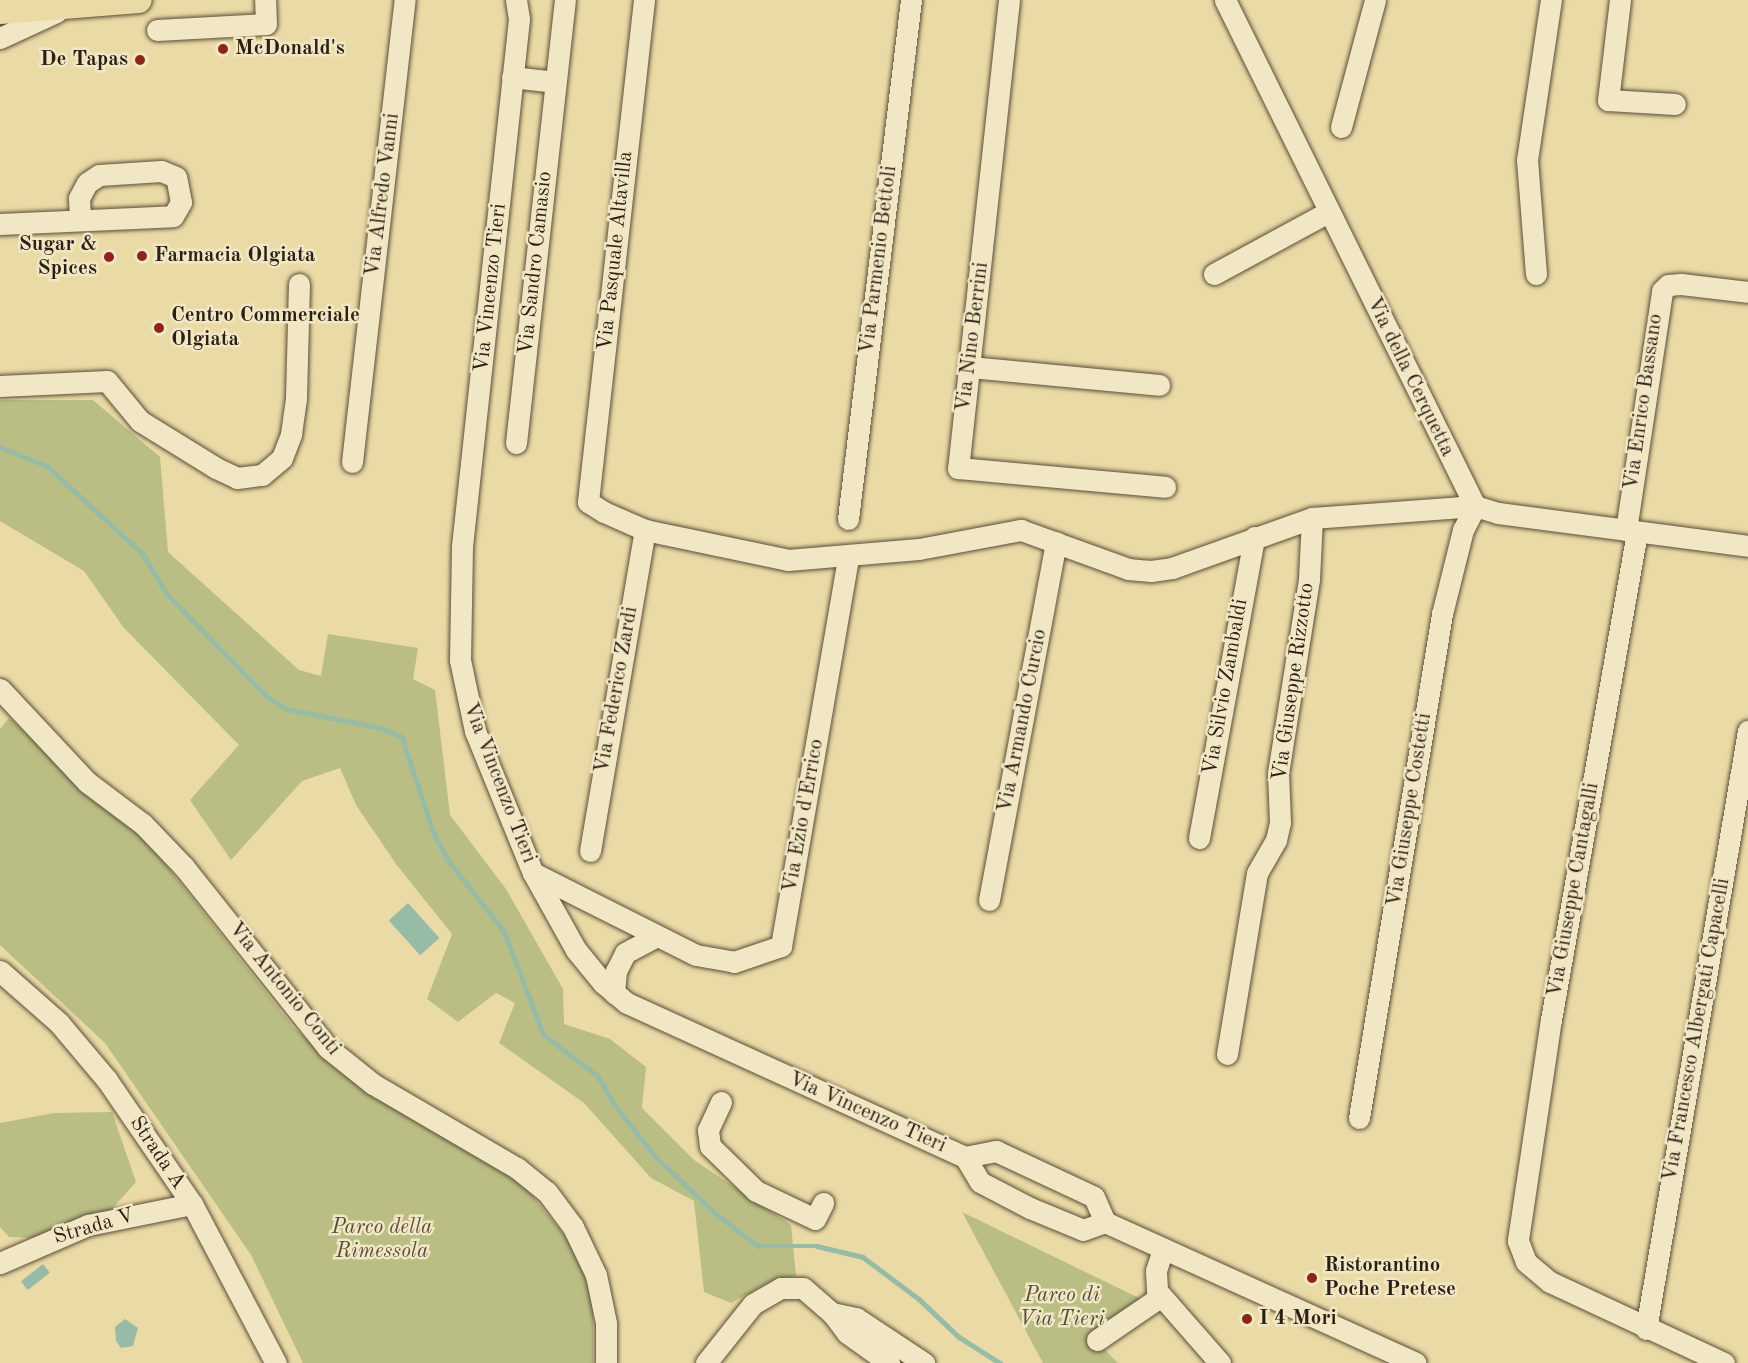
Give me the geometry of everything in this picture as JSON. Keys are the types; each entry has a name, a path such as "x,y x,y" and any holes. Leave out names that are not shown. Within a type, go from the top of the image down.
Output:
{"main road":[{"path":"0,11 25,5 84,5 139,0"}],"street":[{"path":"157,30 266,24 265,0"},
{"name":"Via Alfredo Vanni","path":"352,462 405,0"},
{"name":"Via Sandro Camasio","path":"516,443 565,0"},
{"name":"Via Pasquale Altavilla","path":"644,0 588,502 645,530"},
{"name":"Via Parmenio Bettoli","path":"848,519 911,0"},
{"name":"Via Nino Berrini","path":"1009,0 958,468 1164,487"},
{"name":"Via della Cerquetta","path":"1225,0 1475,506"},
{"path":"1341,127 1375,0"},
{"path":"1536,274 1527,160 1551,0"},
{"path":"1620,0 1608,100 1675,104"},
{"name":"Via Vincenzo Tieri","path":"520,4 462,546 460,660 475,731 533,873 566,936 614,993 637,1008 965,1157 983,1184"},
{"path":"0,38 32,20 84,5"},
{"path":"513,77 556,82"},
{"path":"1214,274 1328,212"},
{"path":"0,224 80,219"},
{"path":"0,386 106,381 140,421 216,468 237,478 262,475 282,458 291,434 296,398 298,284"},
{"name":"Via Enrico Bassano","path":"1632,531 1662,291 1668,285 1681,284 1748,292"},
{"path":"970,367 1159,385"},
{"path":"645,530 788,560 848,557 919,549 1009,530 1033,532 1128,569 1151,572 1172,568 1312,518 1475,506 1632,531 1748,546"},
{"name":"Via Giuseppe Costetti","path":"1359,1118 1442,614 1463,530 1475,506"},
{"name":"Via Giuseppe Rizzotto","path":"1227,1054 1257,873 1276,840 1280,822 1278,773 1309,579 1312,518"},
{"name":"Via Federico Zardi","path":"590,851 645,530"},
{"name":"Via Giuseppe Cantagalli","path":"1632,531 1519,1227 1520,1249 1530,1266 1550,1282 1646,1329"},
{"name":"Via Silvio Zambaldi","path":"1198,838 1254,537"},
{"name":"Via Armando Curcio","path":"989,900 1056,542"},
{"name":"Via Ezio d'Errico","path":"533,873 696,955 734,962 781,946 848,557"},
{"name":"Via Antonio Conti","path":"0,689 87,782 143,824 184,867 328,1048 373,1084 517,1168 547,1192 573,1227 593,1267 606,1323 606,1363"},
{"name":"Via Francesco Albergati Capacelli","path":"1646,1329 1748,731"},
{"path":"614,993 616,971 625,953 657,936"},
{"name":"Strada A","path":"0,971 58,1023 107,1080 192,1204 276,1363"},
{"path":"721,1102 708,1130 710,1146 748,1184 756,1191 815,1219 823,1203"},
{"path":"1105,1222 1083,1230 983,1184 996,1151 1090,1195 1105,1222 1416,1363"},
{"name":"Via Vincenzo Tieri","path":"965,1157 996,1151"},
{"path":"1075,1226 1090,1195"},
{"name":"Strada V","path":"0,1263 88,1225 192,1204"},
{"path":"1164,1249 1155,1280 1160,1297 1220,1363"},
{"path":"706,1363 753,1305 781,1287 803,1288 832,1312 847,1333 889,1363"},
{"path":"1097,1340 1160,1297"},
{"path":"832,1312 856,1318 924,1363"},
{"path":"1646,1329 1724,1363"}],"green space":[{"path":"0,400 93,400 160,457 168,552 299,670 321,676 328,634 418,648 413,679 435,690 450,815 506,889 563,989 564,1024 610,1039 646,1067 642,1108 694,1160 791,1225 796,1276 773,1280 731,1303 704,1292 694,1201 651,1178 584,1103 499,1043 515,1003 496,993 458,1022 427,999 452,934 396,864 356,805 340,768 302,781 231,860 190,800 239,745 124,628 84,571 0,521"},
{"name":"Parco della Rimessola","path":"9,718 141,833 294,1028 364,1088 509,1167 578,1252 593,1302 593,1363 303,1363 251,1255 105,1043 0,945 0,729"},
{"path":"112,1112 136,1182 85,1239 9,1237 0,1227 0,1123 54,1113"},
{"name":"Parco di Via Tieri","path":"962,1212 1141,1299 1094,1339 1118,1363 1043,1363"}],"shaded area":[{"path":"408,903 439,938 420,955 389,920"},
{"path":"43,1264 50,1273 28,1290 21,1281"},
{"path":"125,1319 138,1328 133,1346 121,1348 116,1341 115,1327"}],"waterway":[{"path":"0,447 47,466 143,554 167,594 269,698 287,709 381,728 402,737 433,831 448,860 504,931 544,1035 598,1076 613,1102 653,1154 714,1212 758,1246 817,1246 863,1257 919,1299 959,1337 1000,1363"}],"place":[{"name":"McDonald's","path":"223,49"},
{"name":"De Tapas","path":"140,60"},
{"name":"Farmacia Olgiata","path":"142,256"},
{"name":"Sugar & Spices","path":"109,257"},
{"name":"Centro Commerciale Olgiata","path":"159,328"},
{"name":"Ristorantino Poche Pretese","path":"1312,1278"},
{"name":"I 4 Mori","path":"1247,1319"}]}
